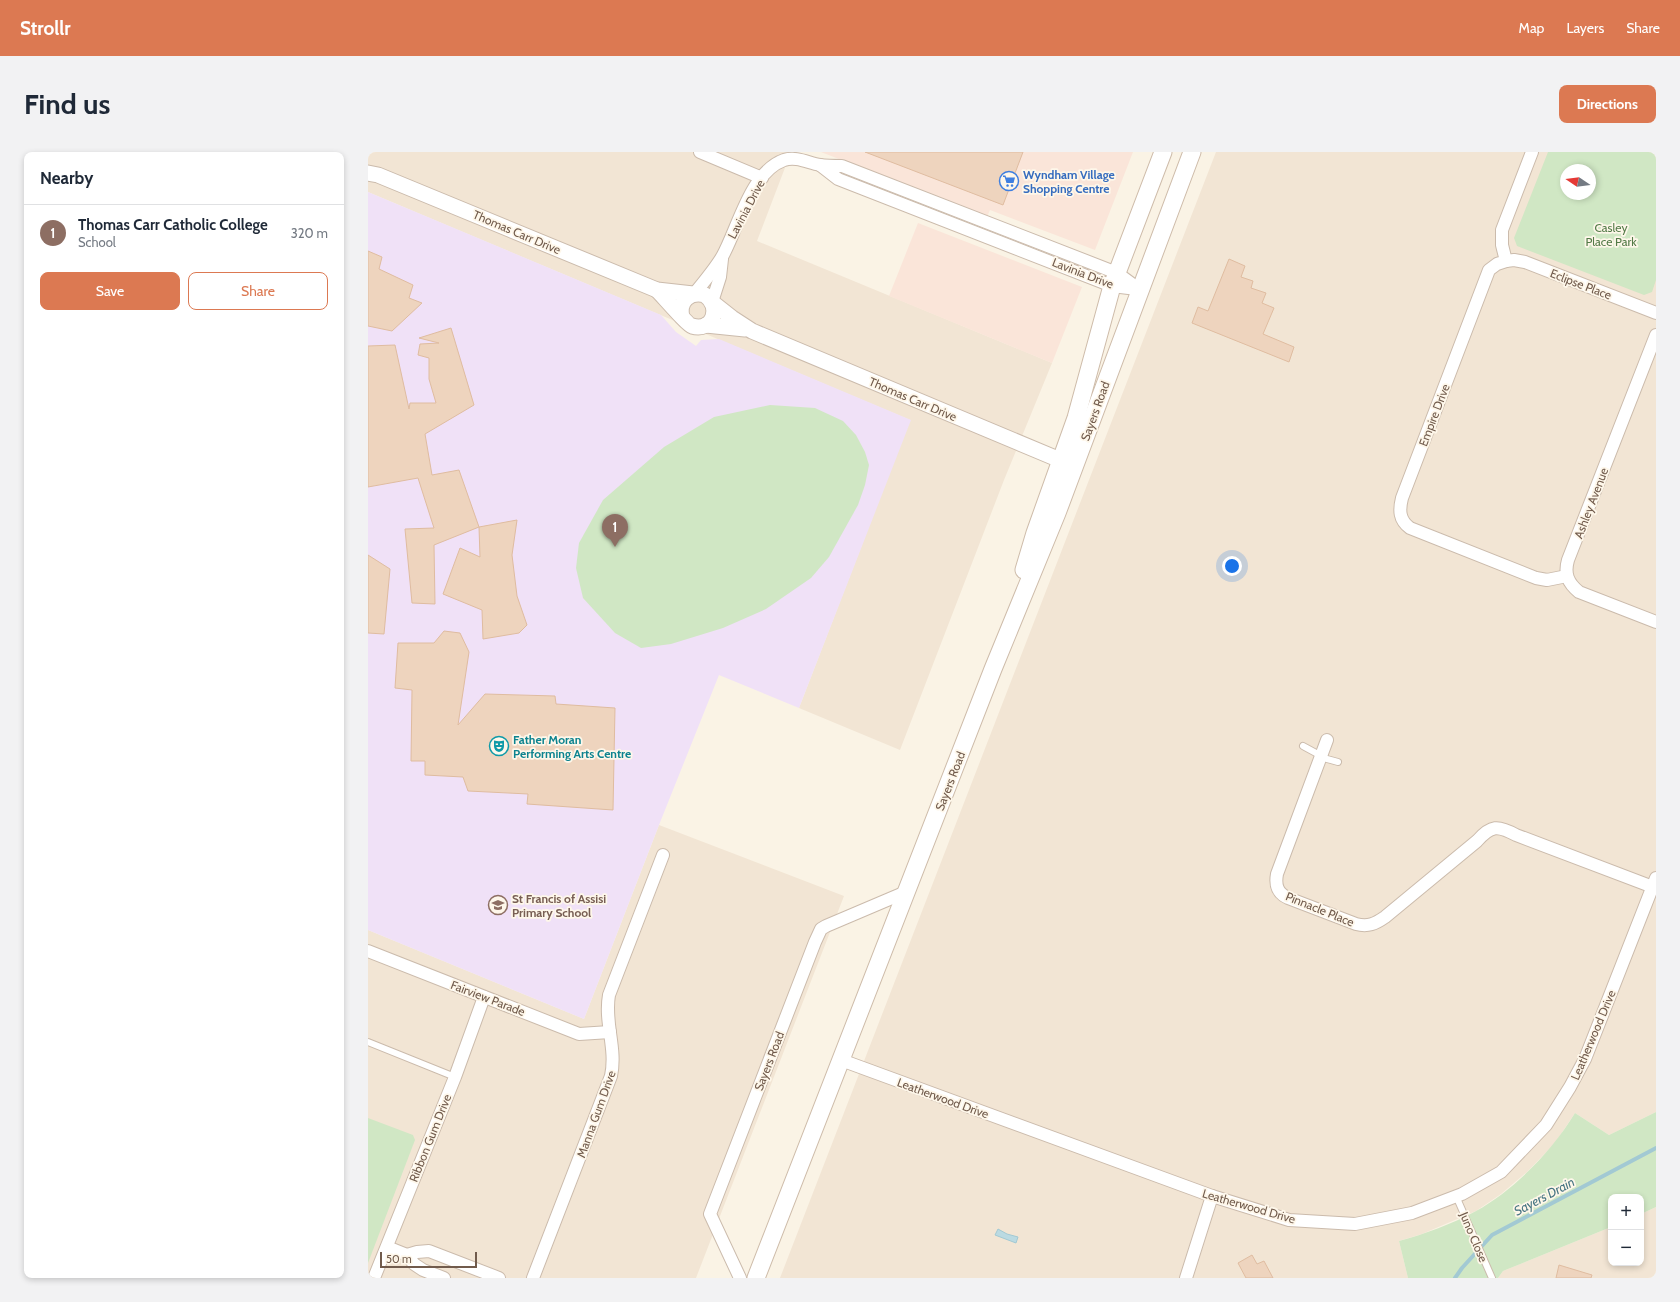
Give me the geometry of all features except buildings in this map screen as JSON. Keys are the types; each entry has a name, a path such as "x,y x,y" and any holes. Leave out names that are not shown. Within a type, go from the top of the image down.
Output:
{"main road":[{"name":"Sayers Road","path":"1068,463 1076,418 1115,279 1163,152"},
{"name":"Sayers Road","path":"756,1278 993,669 1035,532 1068,463 1140,290 1192,152"}],"street":[{"path":"700,152 762,178"},
{"path":"1506,261 1502,245 1502,230 1532,152"},
{"name":"Lavinia Drive","path":"694,294 723,256 740,216 762,178 769,170 784,160 798,159 820,165 838,179 1115,279 1140,290"},
{"name":"Thomas Carr Drive","path":"371,172 657,290 694,294"},
{"name":"Lavinia Drive","path":"713,302 720,277 723,256"},
{"name":"Eclipse Place","path":"1506,261 1514,260 1525,262 1656,313"},
{"name":"Empire Drive","path":"1506,261 1497,264 1490,270 1402,498 1400,515 1410,528 1536,578 1547,580 1567,576"},
{"name":"Thomas Carr Drive","path":"657,290 682,317"},
{"path":"694,294 705,295 713,302 714,316 706,325 700,327 687,324 680,312 682,303 686,298 694,294"},
{"name":"Thomas Carr Drive","path":"713,302 732,318 752,331 1068,463"},
{"name":"Thomas Carr Drive","path":"706,325 732,327 752,331"},
{"name":"Ashley Avenue","path":"1567,576 1568,560 1656,335"},
{"path":"1567,576 1571,585 1584,595 1656,622"},
{"name":"Pinnacle Place","path":"1327,740 1277,874 1276,887 1285,897 1351,922 1368,926 1385,917 1477,841 1495,834 1516,835 1654,882"},
{"name":"Manna Gum Drive","path":"533,1278 612,1076 614,1054 607,1007 609,995 663,855"},
{"name":"Leatherwood Drive","path":"841,1060 1212,1196 1289,1220 1355,1224 1412,1213 1456,1196 1501,1172 1546,1125 1570,1087 1585,1058 1654,882"},
{"name":"Sayers Road","path":"740,1278 710,1214 820,929 906,892"},
{"name":"Fairview Parade","path":"368,951 580,1034 610,1032"},
{"name":"Ribbon Gum Drive","path":"374,1278 455,1077 484,997"},
{"path":"1186,1278 1212,1196"},
{"path":"387,1247 407,1254 429,1251 499,1278"},
{"path":"407,1254 414,1264 423,1270 444,1278"}],"lane":[{"path":"1303,746 1320,756 1338,762"},
{"path":"368,1042 455,1077"},
{"name":"Juno Close","path":"1456,1196 1471,1226 1492,1278"}],"shaded area":[{"path":"368,152 791,152 757,241 1052,363 1004,480 900,750 799,708 910,420 368,192"},
{"name":"Wyndham Village Shopping Centre","path":"821,152 1133,152 1095,250 990,210 987,217"},
{"path":"1216,152 1656,152 1656,1112 1609,1135 1575,1113 1555,1143 1527,1172 1501,1194 1476,1211 1422,1234 1399,1241 1408,1278 780,1278"},
{"path":"368,192 661,315 676,332 696,346 701,340 719,339 911,420 799,708 719,675 584,1019 368,930"},
{"path":"918,223 1082,287 1052,363 889,296"},
{"path":"659,825 844,896 696,1278 368,1278 368,930 584,1019"},
{"path":"1656,1207 1656,1278 1498,1278 1503,1271 1608,1228 1608,1266 1644,1266 1644,1213"}],"green space":[{"name":"Casley Place Park","path":"1548,152 1656,152 1656,280 1652,292 1644,295 1517,246 1514,238"},
{"path":"770,405 815,408 843,421 856,435 865,452 869,465 865,485 858,505 829,557 811,578 766,609 723,628 671,644 641,648 615,633 583,598 576,568 579,543 603,500 664,447 714,417"},
{"path":"1656,1112 1656,1207 1644,1213 1644,1194 1608,1194 1608,1228 1503,1271 1498,1278 1408,1278 1399,1241 1428,1232 1458,1220 1476,1211 1504,1192 1518,1181 1544,1155 1575,1113 1609,1135"},
{"path":"368,1118 413,1135 415,1140 368,1263"}],"water":[{"path":"998,1229 1007,1234 1018,1237 1016,1243 995,1235"}],"waterway":[{"name":"Sayers Drain","path":"1455,1278 1462,1268 1492,1235 1656,1148"}],"place":[{"name":"Wyndham Village Shopping Centre","path":"1009,181"},
{"name":"Thomas Carr Catholic College","path":"615,547"},
{"name":"Father Moran Performing Arts Centre","path":"499,746"},
{"name":"St Francis of Assisi Primary School","path":"498,905"}]}
